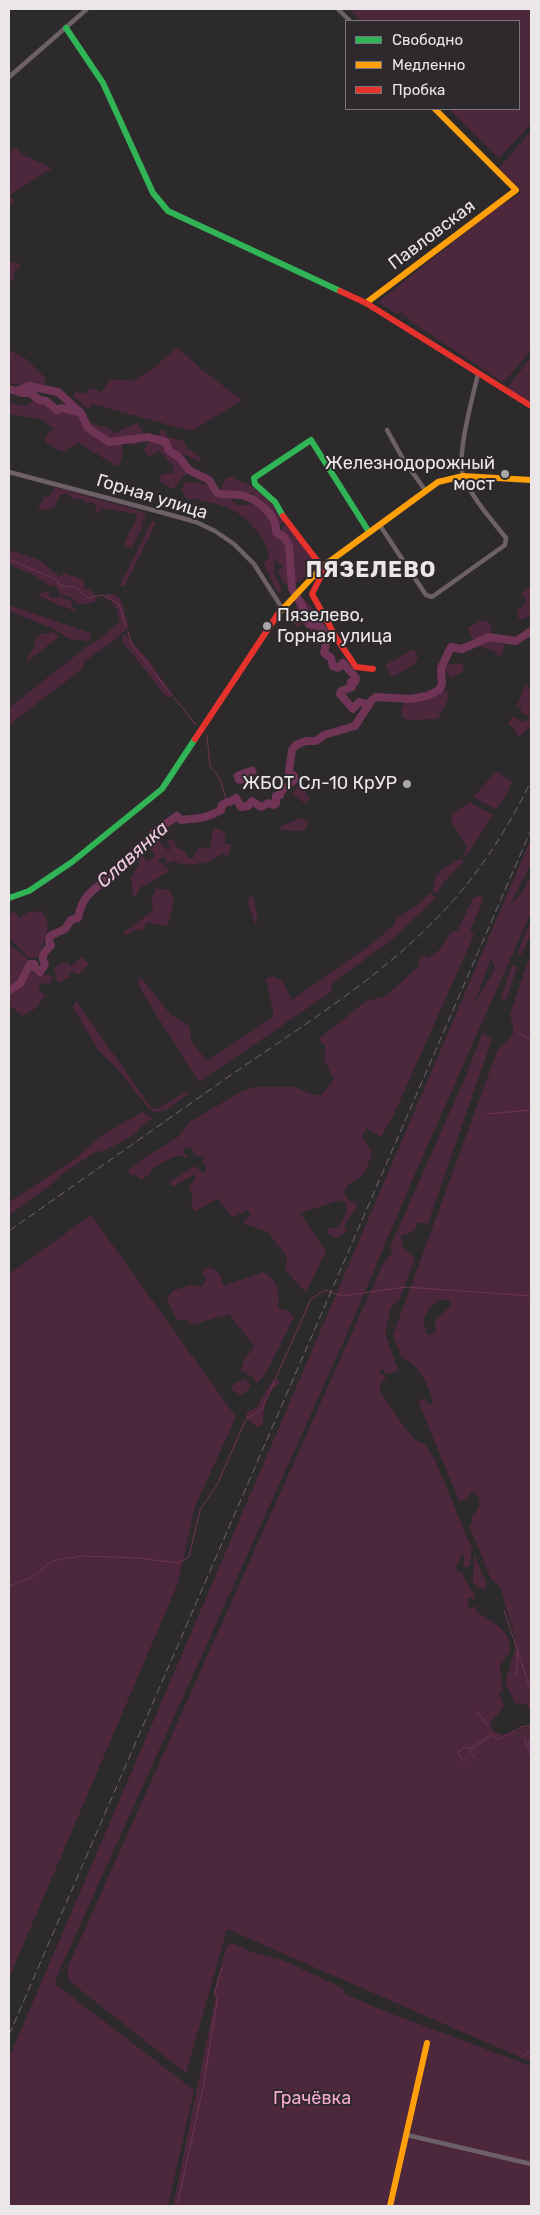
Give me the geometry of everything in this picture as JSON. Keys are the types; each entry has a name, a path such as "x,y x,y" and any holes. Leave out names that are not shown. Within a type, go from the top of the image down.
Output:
{"street":[{"path":"9,78 87,9"},
{"path":"338,9 349,20"},
{"path":"66,28 103,83 153,193 162,206 175,215 366,303 531,406"},
{"name":"Павловская","path":"366,303 516,190 436,110"},
{"path":"379,524 426,595 432,597 505,546 506,538 486,513 463,476 466,429 478,374"},
{"path":"388,430 403,459 425,490"},
{"path":"322,567 288,524 278,506 255,484 254,478 263,470 311,440 369,532"},
{"name":"Горная улица","path":"9,472 196,522 215,531 234,544 254,564 282,608"},
{"path":"9,898 34,888 72,862 162,789 282,608 306,581 322,567 425,490 446,479 463,476 531,480"},
{"path":"322,567 312,594 337,639 356,666 373,669"},
{"path":"390,2206 427,2043"},
{"path":"407,2135 531,2164"}],"green space":[{"path":"349,9 531,9 531,124 499,158 450,110 520,110 520,20 360,20"},
{"path":"531,131 531,349 504,383 413,323 401,312 397,314 378,302 491,212 522,192 499,168"},
{"path":"16,147 23,155 52,168 10,195 14,203 9,206 9,152"},
{"path":"9,261 20,264 20,267 13,272 15,275 9,285"},
{"path":"177,347 201,369 242,400 192,431 92,404 88,409 73,396 76,391 85,394 90,388 101,392 110,379 132,381 151,370"},
{"path":"9,350 25,358 46,379 42,388 9,383"},
{"path":"531,357 531,402 507,388"},
{"path":"30,391 49,406 82,414 93,424 115,433 137,423 143,430 135,446 125,439 121,441 123,455 118,467 79,443 61,452 46,442 45,437 54,429 41,419 9,414 9,403 25,406 32,402 26,394"},
{"path":"161,430 165,431 167,437 184,441 188,450 191,450 201,458 199,461 183,454 181,456 188,463 188,472 174,488 170,488 160,481 160,477 163,474 173,473 174,468 169,461 158,451 149,457 144,450 149,441 157,438"},
{"path":"230,477 255,488 268,498 283,521 282,524 275,526 276,533 286,540 286,535 280,531 285,524 316,563 314,569 294,586 283,583 278,572 283,566 275,560 274,574 282,589 280,592 276,591 264,564 269,557 266,545 254,527 243,517 233,510 222,506 193,498 188,500 181,490 186,482 202,483 239,505 257,504 253,493 222,493 221,489 226,478"},
{"path":"55,487 144,512 146,514 142,522 143,525 132,548 124,546 128,534 137,519 136,514 103,508 94,515 97,505 90,502 86,504 84,499 74,499 66,493 60,495 54,508 41,510 38,508 44,498 51,495"},
{"path":"152,521 156,523 124,587 120,585"},
{"path":"9,550 40,560 59,577 64,573 84,580 85,589 93,592 96,600 93,603 77,604 72,598 60,594 55,585 52,587 32,574 9,564"},
{"path":"531,586 531,615 522,620 519,619 517,611 527,602 521,593"},
{"path":"47,591 50,593 49,596 56,599 59,596 73,602 71,605 78,612 38,595"},
{"path":"107,594 114,594 121,600 129,627 84,661 83,668 9,725 9,708 120,623 117,610 112,602 104,597"},
{"path":"303,598 314,610 316,637 304,624 296,627 293,622 292,615 297,611 295,600"},
{"path":"9,605 90,633 91,638 89,641 70,639 54,629 9,611"},
{"path":"483,620 490,623 492,627 488,636 490,641 501,643 505,646 500,657 492,650 480,647 478,641 472,639 468,627"},
{"path":"51,631 59,637 28,661 26,659 35,646 35,639 42,633 47,634"},
{"path":"125,634 150,662 172,694 170,698 167,698 123,642 122,638"},
{"path":"414,649 418,656 415,664 392,677 385,665"},
{"path":"457,663 462,664 464,668 461,673 451,678 444,670 446,666"},
{"path":"525,686 531,687 531,718 520,712 522,707 517,706"},
{"path":"445,690 449,693 448,700 438,719 408,720 402,717 401,711 405,702 426,699"},
{"path":"513,716 522,722 531,718 531,726 520,736 517,736 515,729 508,724"},
{"path":"497,771 512,782 504,799 496,809 473,797"},
{"path":"298,786 303,787 309,799 305,803 292,795"},
{"path":"470,802 493,815 466,856 464,855 467,847 451,821 452,814"},
{"path":"299,818 308,821 306,829 301,831 281,830 280,827"},
{"path":"215,828 222,830 226,836 224,843 231,845 228,856 222,854 211,860 192,865 185,865 174,861 167,864 166,857 159,858 158,861 170,871 140,888 136,897 133,895 131,879 139,863 136,858 140,855 149,861 154,857 154,853 149,848 154,841 159,840 168,851 170,849 167,841 172,839 178,848 185,851 188,858 194,858 196,851 200,847 207,849 211,846 212,832"},
{"path":"531,839 531,864 510,905 523,891 531,874 531,912 414,1176 346,1336 57,1976 55,1984 194,2090 168,2206 9,2206 9,2058","holes":["491,958 495,969 475,1003"]},
{"path":"460,859 464,861 443,883 438,893 433,891 435,879 441,871"},
{"path":"156,889 170,890 174,901 168,924 163,926 147,922 142,930 135,930 125,936 124,932 153,911 151,900"},
{"path":"430,893 436,898 389,942 332,983 331,992 199,1082 142,992 138,981 141,978 171,1015 188,1025 191,1032 190,1040 207,1061 274,1016 266,979 274,976 277,979 281,979 292,1000 373,943 395,924 394,920 420,903"},
{"path":"253,896 258,920 255,924 248,902 250,897"},
{"path":"478,896 483,901 470,930 474,935 393,1116 381,1137 367,1128 362,1137 372,1152 365,1172 349,1185 344,1193 350,1201 357,1204 357,1207 344,1225 347,1230 338,1238 331,1236 328,1232 328,1229 339,1227 347,1211 346,1204 340,1200 300,1213 326,1251 306,1292 285,1270 287,1257 268,1232 245,1224 243,1221 251,1215 248,1210 233,1217 217,1199 194,1212 191,1201 193,1195 189,1187 196,1179 194,1175 172,1187 170,1182 194,1166 204,1173 206,1171 206,1166 202,1163 205,1158 195,1155 191,1148 186,1147 183,1150 188,1158 177,1155 151,1169 151,1173 141,1180 136,1175 130,1175 128,1171 144,1158 177,1138 190,1122 240,1092 255,1087 294,1087 313,1095 321,1095 334,1080 324,1059 326,1046 321,1043 320,1038 366,1001 386,996 420,965 418,961 423,955 428,958 437,952 450,934 458,930 473,898"},
{"path":"42,911 46,918 47,934 40,956 31,959 9,938 9,914 14,912 20,918 28,912"},
{"path":"531,920 531,935 521,955 517,954"},
{"path":"9,945 27,957 29,962 28,969 34,974 44,974 53,977 49,984 41,983 38,990 45,996 36,1008 23,1016 9,1005 9,990 18,986 16,983 9,984"},
{"path":"531,952 531,1713 526,1704 515,1703 505,1683 515,1650 515,1637 500,1586 491,1579 469,1525 472,1522 472,1515 479,1507 478,1497 473,1491 469,1494 468,1500 459,1501 418,1401 423,1399 431,1405 433,1403 429,1390 418,1370 402,1357 393,1335 498,1049 511,1037 514,1030 510,1015","holes":["441,1299 451,1301 451,1306 435,1321 436,1332 431,1335 427,1334 424,1323 429,1309"]},
{"path":"82,957 89,964 78,975 72,971 69,973 70,977 58,983 54,969 64,963 69,963 71,967"},
{"path":"512,965 517,967 506,1000 501,999"},
{"path":"76,1001 152,1109 157,1109 187,1091 189,1093 167,1110 154,1112 149,1109 117,1068 98,1050 73,1007"},
{"path":"483,1032 492,1039 428,1223 417,1223 415,1230 401,1236 403,1247 415,1258 400,1299 391,1307 385,1333 398,1370 391,1374 385,1373 383,1368 379,1372 386,1377 380,1386 380,1392 405,1428 414,1439 425,1445 435,1460 472,1549 469,1567 463,1566 464,1555 462,1554 456,1567 457,1571 462,1573 474,1592 474,1598 469,1597 467,1600 470,1610 475,1605 476,1611 494,1622 504,1631 507,1637 510,1652 500,1666 503,1691 499,1694 504,1706 490,1724 492,1730 503,1735 531,1726 531,2062 227,1929 186,2073 69,1981 67,1969 382,1266 393,1251 390,1247 465,1078"},
{"path":"142,1112 152,1118 138,1129 137,1133 106,1150 94,1153 65,1172 9,1215 9,1202 72,1161 101,1136"},
{"path":"91,1215 236,1417 195,1506 178,1583 9,1978 9,1274"},
{"path":"212,1268 220,1274 223,1286 264,1272 277,1288 279,1297 278,1308 288,1311 294,1317 266,1373 257,1383 253,1377 241,1371 245,1358 255,1347 229,1314 191,1325 187,1320 177,1320 167,1300 172,1291 191,1285 201,1287 207,1279 202,1273 204,1269"},
{"path":"244,1379 250,1384 250,1389 241,1395 232,1390 232,1385"},
{"path":"273,1379 279,1380 280,1383 275,1386 268,1396 263,1424 258,1428 246,1418 247,1412 257,1407"},
{"path":"474,1554 486,1582 485,1589 478,1588 473,1583"},
{"name":"Грачёвка","path":"232,1943 252,1952 285,1961 344,1989 343,1993 384,2011 531,2066 531,2206 173,2206 216,1996 214,1994 226,1947"}],"shaded area":[{"path":"254,766 257,772 251,779 239,784 236,783 233,775 236,772"}],"waterway":[{"path":"17,391 29,386 58,392 81,413"},
{"path":"9,389 22,393 31,393 39,400 46,401 57,410 62,408 81,413 88,428 109,442 148,437 166,442 169,451 179,457 189,470 209,480 217,493 241,495 261,505 271,515 276,526 276,532 284,537 289,545 292,589 302,605 309,624 320,626 326,636 324,653 331,658 333,666 338,668 343,663 356,678 355,682 351,682 352,687 341,691 340,694 353,709 359,702 369,705"},
{"path":"9,559 57,580 60,586 76,587 87,598 103,595 119,604 126,627"},
{"name":"Славянка","path":"9,990 20,984 30,964 34,964 35,968 40,972 45,965 44,954 51,945 49,941 50,936 65,929 71,920 78,918 83,902 91,892 114,874 123,863 128,861 153,833 177,816 181,820 206,817 221,810 222,805 236,798 241,807 248,806 252,801 261,807 269,803 276,804 276,796 280,795 281,791 294,780 294,776 289,772 292,750 296,745 306,741 316,741 324,735 355,726 371,701 376,697 410,699 427,696 439,690 442,684 441,668 451,647 462,649 489,637 516,641 531,631"},
{"path":"128,632 132,645 196,725"},
{"path":"207,735 210,766 220,779 227,802"},
{"path":"519,1033 531,1040"},
{"path":"487,1114 531,1110"},
{"path":"9,1586 32,1577 52,1561 81,1556 138,1558 178,1563 189,1557 200,1510 217,1485 246,1419 262,1409 311,1299 325,1290 342,1296 405,1287 531,1296"},
{"path":"504,1610 530,1688"},
{"path":"516,1677 518,1650"},
{"path":"478,1712 487,1725"},
{"path":"474,1757 470,1751 493,1735 498,1740 521,1727 531,1725"},
{"path":"465,1763 458,1752 466,1747 469,1749 492,1733"},
{"path":"531,1737 528,1742 531,1750"},
{"path":"524,1738 531,1757"},
{"path":"177,2206 203,2088 218,1996 214,1994 222,1967"},
{"path":"521,2057 531,2051"}],"railway":[{"path":"9,1231 311,1021 388,963 450,905 477,872 512,818 531,781"},
{"path":"9,2035 531,830"}],"traffic: fast":[{"path":"66,28 103,83 153,193 168,211 340,291"},
{"path":"283,516 275,502 255,484 254,478 311,440 369,532"},
{"path":"9,898 29,891 72,862 162,789 195,739"}],"traffic: slow":[{"path":"366,303 516,190 436,110"},
{"path":"278,614 322,567 438,482 463,476 531,480"},
{"path":"390,2206 427,2043"}],"traffic: jam":[{"path":"340,291 366,303 531,406"},
{"path":"283,516 322,567 322,574 312,594 337,639 356,667 373,669"},
{"path":"195,739 278,614"}],"place":[{"name":"Железнодорожный мост","path":"505,474"},
{"name":"Пязелево, Горная улица","path":"267,626"},
{"name":"ЖБОТ Сл-10 КрУР","path":"407,784"}],"district":[{"name":"ПЯЗЕЛЕВО","path":"371,571"}]}
